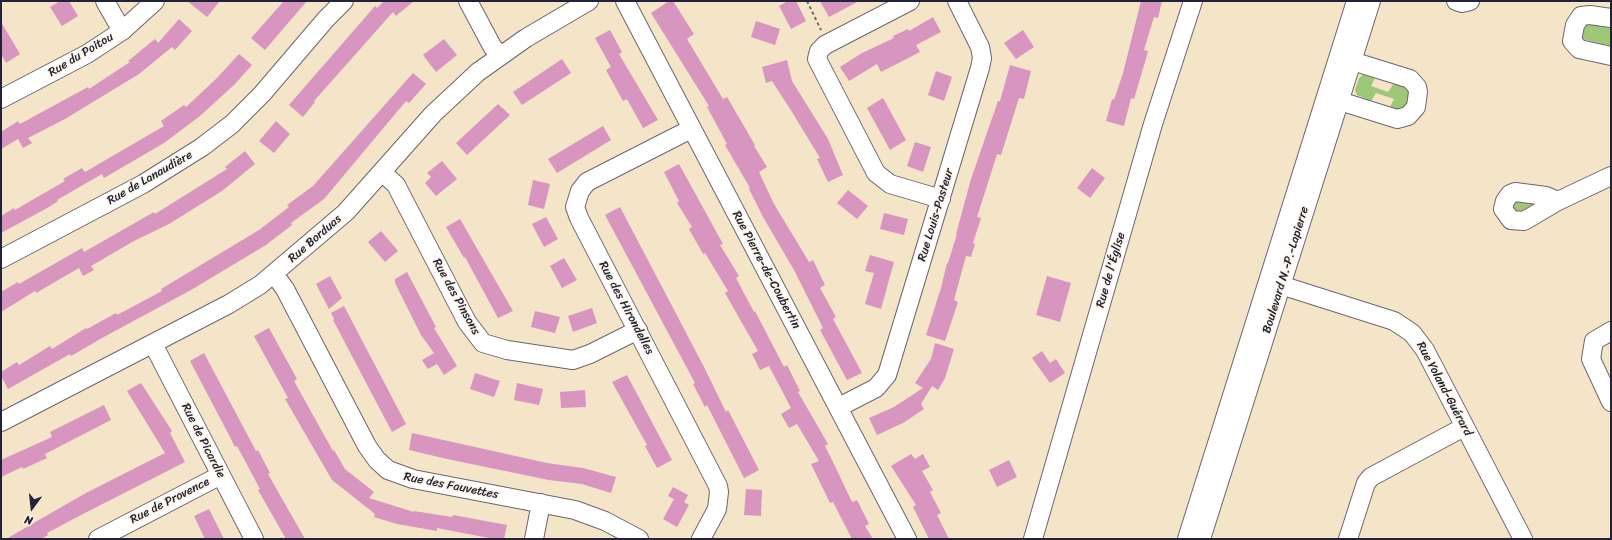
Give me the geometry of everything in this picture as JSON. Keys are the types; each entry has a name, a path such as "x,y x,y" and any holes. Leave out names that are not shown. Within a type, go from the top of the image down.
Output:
{"street":[{"path":"105,1 122,31"},
{"name":"Rue du Poitou","path":"1,99 80,58 122,31 155,1"},
{"name":"Rue de Lanaudière","path":"1,260 143,184 202,147 232,124 257,99 326,19 344,1"},
{"path":"468,1 492,46 500,55"},
{"name":"Rue Borduas","path":"1,422 153,344 257,288 346,212 409,140 446,101 478,72 500,55 589,1"},
{"name":"Rue Pierre-de-Coubertin","path":"625,1 907,539"},
{"path":"910,1 825,45 819,51 817,58 876,173 890,184 941,199"},
{"name":"Rue Louis-Pasteur","path":"839,407 876,388 887,375 941,199 982,58 980,47 957,1"},
{"name":"Rue de l'Église","path":"1033,539 1153,124 1193,1"},
{"path":"1456,1 1470,1"},
{"name":"Boulevard N.-P.-Lapierre","path":"1333,99 1352,61 1364,2"},
{"name":"Boulevard N.-P.-Lapierre","path":"1201,539 1275,283 1364,2"},
{"path":"1611,18 1590,14 1581,16 1575,25 1572,41 1579,49 1611,56"},
{"path":"1333,99 1383,92 1352,61"},
{"name":"Rue des Hirondelles","path":"691,129 587,182 577,196 576,212 718,486 719,496 717,509 701,539"},
{"name":"Rue des Pinsons","path":"382,172 396,185 467,322 483,343 506,350 573,360 590,354 638,330"},
{"path":"1558,201 1611,176"},
{"name":"Rue des Fauvettes","path":"274,274 285,289 367,446 382,465 395,474 408,478 586,513 639,539"},
{"name":"Boulevard N.-P.-Lapierre","path":"1187,539 1275,283"},
{"name":"Rue Yoland-Guérard","path":"1275,283 1394,321 1407,329 1425,350 1523,539"},
{"path":"1611,331 1594,341 1591,353 1592,365 1611,402"},
{"name":"Rue de Picardie","path":"153,344 254,539"},
{"path":"1348,539 1366,483 1371,477 1464,427"},
{"name":"Rue de Provence","path":"98,539 221,475"},
{"path":"534,539 541,503"}],"path":[{"path":"807,1 825,36"}],"green space":[{"path":"1587,23 1611,28 1611,46 1582,39 1582,26"},
{"path":"1363,75 1375,78 1371,86 1388,92 1394,83 1406,87 1410,92 1410,102 1402,110 1391,109 1390,107 1394,99 1376,93 1371,101 1357,95 1355,90 1359,78"},
{"path":"1514,200 1539,201 1521,215 1513,213 1511,204"}],"building":[{"path":"60,1 69,1 78,16 62,26 50,7"},
{"path":"187,1 220,1 207,17"},
{"path":"284,1 307,1 265,50 251,38"},
{"path":"384,1 414,1 396,16 393,12 314,101 315,102 303,117 289,105 375,6 377,8"},
{"path":"669,1 673,1 694,34 687,39 723,99 727,97 767,167 759,172 774,204 809,262 813,260 825,285 820,288 836,317 833,319 862,373 847,380 820,330 823,328 794,270 763,217 749,189 750,188 725,145 727,144 707,107 709,106 651,13"},
{"path":"788,1 796,1 806,21 791,29 779,6"},
{"path":"820,1 859,1 829,17"},
{"path":"1141,1 1162,1 1158,18 1154,17 1150,30 1144,50 1148,51 1134,99 1131,98 1124,126 1106,121 1112,99 1114,100 1123,73"},
{"path":"933,17 941,32 916,45 920,52 881,72 877,64 849,81 840,67 862,53 894,38 893,36 908,29 909,31"},
{"path":"179,19 192,31 175,50 172,47 139,74 65,119 28,138 32,143 23,148 18,139 1,149 1,132 18,121 20,124 88,87 89,89 130,62 128,61 155,39 158,43"},
{"path":"756,21 780,29 775,45 751,37"},
{"path":"1,22 20,54 6,63 1,54"},
{"path":"610,30 622,52 619,54 658,120 643,128 627,99 623,101 606,70 611,67 595,38"},
{"path":"1023,30 1034,47 1016,59 1004,43"},
{"path":"444,39 457,55 436,72 423,55"},
{"path":"239,54 252,65 235,84 200,116 164,143 104,178 102,174 57,200 58,201 49,207 1,233 1,216 14,208 15,210 65,181 63,179 82,168 85,172 164,126 161,121 184,105 186,107 216,79"},
{"path":"562,59 571,73 522,105 513,92"},
{"path":"787,60 792,81 828,139 843,175 828,182 817,159 820,158 792,112 772,81 766,83 762,67"},
{"path":"1010,65 1031,71 1024,99 1019,98 1001,155 997,154 977,217 981,218 973,243 975,244 971,257 966,256 954,300 958,302 945,341 926,335 957,234 971,179 998,101 1000,101"},
{"path":"936,71 952,77 944,101 928,95"},
{"path":"413,73 426,84 409,103 406,101 324,199 291,223 292,225 266,245 191,290 71,356 70,354 8,389 1,376 1,372 17,362 19,365 50,346 52,349 86,328 87,329 116,313 117,315 162,291 161,289 259,230 289,207 287,205 313,186"},
{"path":"883,98 906,140 890,150 867,108"},
{"path":"498,104 510,115 467,155 456,143"},
{"path":"276,121 290,134 274,153 259,141"},
{"path":"603,126 611,140 557,173 548,159"},
{"path":"915,142 931,147 923,172 907,166"},
{"path":"245,151 255,164 222,191 169,224 134,241 91,266 94,270 83,276 79,268 36,293 35,291 1,312 1,292 18,282 19,284 82,248 84,252 154,212 155,214 227,169 225,167"},
{"path":"442,161 457,179 436,196 425,183 431,177 427,173"},
{"path":"679,164 723,244 720,245 739,276 736,278 754,312 755,311 784,367 787,365 800,391 798,392 828,444 825,446 852,502 857,500 869,524 865,526 873,539 852,539 833,502 830,503 811,464 819,461 797,424 789,428 781,414 791,408 769,366 760,370 752,354 758,351 725,293 728,291 705,253 703,254 689,229 692,227 677,203 679,201 664,172"},
{"path":"1092,168 1105,178 1090,198 1077,188"},
{"path":"533,180 550,184 544,209 528,205"},
{"path":"848,190 868,206 857,219 837,203"},
{"path":"620,207 726,412 728,410 759,470 744,478 707,405 705,407 693,384 695,383 605,215"},
{"path":"884,213 908,219 904,235 880,229"},
{"path":"546,217 558,239 544,247 532,224"},
{"path":"460,219 513,311 498,318 465,257 464,258 446,227"},
{"path":"381,231 398,251 385,262 368,242"},
{"path":"870,255 894,262 881,309 865,304 874,273 865,271"},
{"path":"564,258 577,280 562,288 550,266"},
{"path":"407,272 436,327 434,328 457,366 444,375 437,364 428,369 422,360 434,353 421,335 395,283 395,279"},
{"path":"330,276 342,298 329,309 316,284"},
{"path":"1047,276 1071,283 1060,322 1036,315"},
{"path":"344,306 406,424 392,432 333,320 334,319 331,313"},
{"path":"592,308 597,323 573,332 568,316"},
{"path":"535,311 560,317 555,333 531,327"},
{"path":"269,328 297,379 294,381 333,451 334,450 345,469 374,492 369,498 414,512 452,517 453,515 507,525 504,539 494,539 437,528 437,531 397,524 374,517 375,514 332,480 285,399 288,398 254,336"},
{"path":"935,343 954,349 945,378 938,390 932,386 921,404 924,409 903,423 877,435 869,418 894,407 923,388 915,383 931,359"},
{"path":"1042,351 1050,363 1056,359 1065,373 1050,383 1032,358"},
{"path":"204,353 256,451 258,450 270,473 268,474 305,539 286,539 258,490 260,489 237,446 235,447 190,361"},
{"path":"475,373 500,381 494,397 470,389"},
{"path":"627,375 672,460 657,468 645,446 647,445 612,382"},
{"path":"141,383 172,431 170,433 185,462 47,533 48,535 41,539 6,539 84,494 165,453 127,391"},
{"path":"517,383 543,389 539,405 514,400"},
{"path":"585,390 586,407 561,408 560,392"},
{"path":"104,405 111,420 45,454 47,458 23,469 22,467 1,477 1,460 52,437 50,432"},
{"path":"412,433 547,463 583,468 616,477 611,493 582,484 549,480 447,459 409,450"},
{"path":"911,454 915,459 923,454 930,467 922,471 933,490 930,492 941,513 937,515 949,539 929,539 913,507 916,505 891,466"},
{"path":"1009,460 1017,477 997,487 989,470"},
{"path":"673,487 688,495 684,502 689,505 677,527 663,519 674,499 668,496"},
{"path":"746,489 762,490 761,516 744,515"},
{"path":"209,509 224,539 205,539 194,516"}]}
